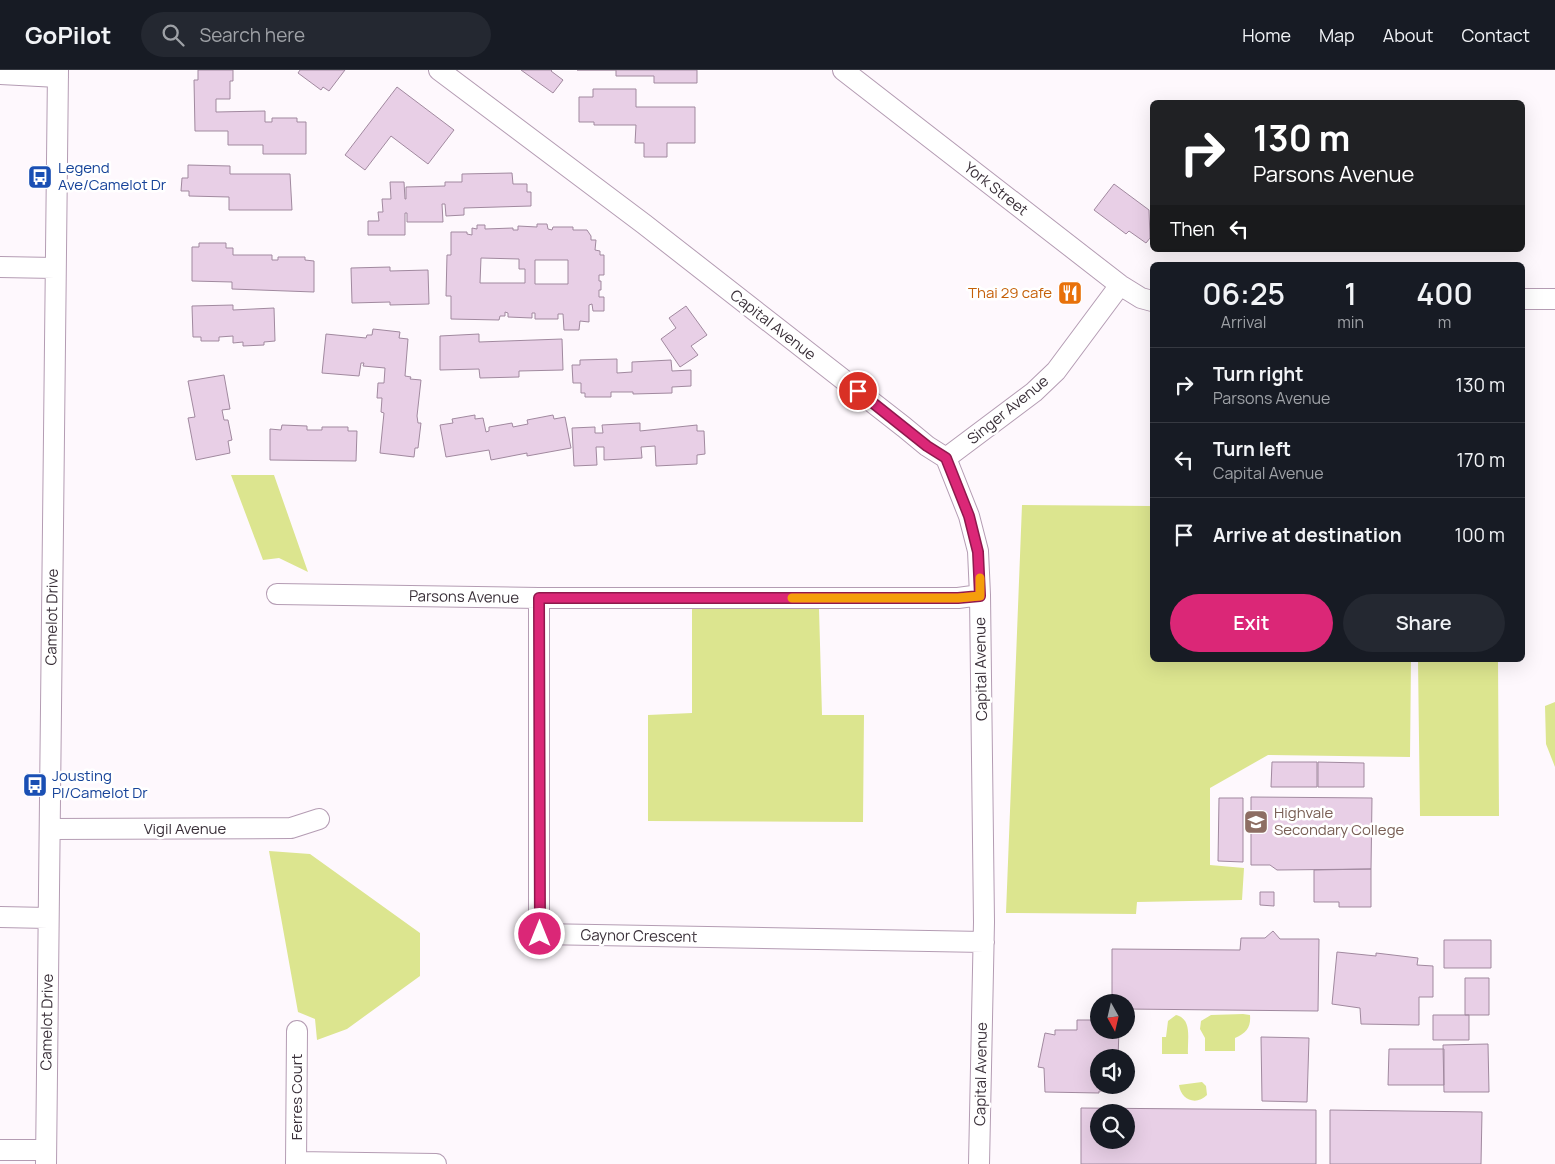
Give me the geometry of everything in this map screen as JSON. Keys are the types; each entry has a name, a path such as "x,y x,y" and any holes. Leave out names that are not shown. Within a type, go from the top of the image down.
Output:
{"street":[{"name":"Capital Avenue","path":"439,70 651,230 927,446 946,458 969,516 978,552 984,942 979,1164"},
{"name":"York Street","path":"843,70 1120,285 1141,298 1150,300"},
{"path":"0,74 58,74"},
{"name":"Camelot Drive","path":"46,1157 58,74"},
{"path":"0,266 55,268"},
{"name":"Singer Avenue","path":"946,458 1034,392 1056,371 1120,285"},
{"path":"1525,299 1555,299"},
{"name":"Parsons Avenue","path":"277,594 539,598 958,598 980,596"},
{"name":"Gaynor Crescent","path":"539,598 540,934 984,942"},
{"name":"Vigil Avenue","path":"50,829 291,828 319,819"},
{"path":"0,917 48,918"},
{"name":"Ferres Court","path":"296,1163 297,1031"},
{"path":"0,1150 46,1157"},
{"path":"296,1163 436,1164"}],"green space":[{"path":"231,475 274,475 308,572 279,558 263,560"},
{"path":"1022,505 1150,506 1150,662 1411,662 1410,757 1268,755 1210,788 1210,865 1244,868 1242,900 1137,902 1136,914 1006,913"},
{"path":"692,608 819,609 822,715 864,715 863,822 648,821 648,715 692,713"},
{"path":"1418,662 1498,662 1499,816 1420,816"},
{"path":"1555,702 1555,767 1546,744 1545,706"},
{"path":"269,851 310,854 420,933 420,976 347,1029 317,1040 315,1019 298,1012"},
{"path":"1176,1015 1181,1017 1187,1025 1188,1054 1162,1054 1162,1037 1166,1037 1168,1021"},
{"path":"1211,1015 1250,1015 1250,1023 1243,1034 1235,1038 1235,1051 1205,1051 1205,1038 1200,1029 1201,1021"},
{"path":"1202,1082 1206,1086 1207,1095 1198,1100 1194,1101 1186,1098 1180,1090 1179,1085"}],"building":[{"path":"198,70 233,70 233,81 230,81 230,99 216,99 216,112 265,111 265,122 272,122 272,118 297,118 297,122 306,122 306,154 263,154 263,145 228,145 228,131 195,131 194,80 198,80"},
{"path":"300,70 345,70 329,91 323,87 321,90 298,73"},
{"path":"521,70 552,70 563,80 553,93"},
{"path":"616,70 697,70 697,83 654,83 654,76 616,76"},
{"path":"397,87 454,130 428,164 391,136 365,170 345,155"},
{"path":"593,89 636,89 636,107 695,107 695,143 667,143 667,157 644,157 644,143 635,143 636,125 594,125 594,122 579,122 579,97 593,97"},
{"path":"188,165 230,166 230,174 290,174 292,210 229,210 229,197 189,196 189,191 181,191 182,178 188,178"},
{"path":"512,173 513,184 527,184 527,192 531,192 531,206 464,208 464,215 446,216 445,204 442,204 443,222 407,222 407,213 405,213 405,235 368,235 368,221 379,221 378,212 383,212 382,199 391,199 390,182 404,182 406,199 406,187 445,186 445,182 462,182 462,174"},
{"path":"1114,184 1149,210 1150,238 1146,243 1129,231 1126,234 1094,210"},
{"path":"537,224 547,224 548,229 552,230 553,227 573,227 573,230 587,230 591,240 596,240 595,250 600,251 600,255 604,255 604,275 599,275 601,290 599,290 599,297 604,297 604,311 593,311 592,304 589,305 589,322 580,321 579,330 564,330 563,314 558,314 558,319 535,319 535,313 532,313 532,318 508,317 508,313 505,312 505,316 500,316 499,320 451,319 451,296 446,296 447,255 451,255 451,232 467,232 467,234 472,235 472,228 477,229 477,225 485,225 485,229 513,228 513,230 518,230 518,226 537,227","holes":["481,258 519,259 519,269 525,269 525,283 480,283","535,260 568,260 568,284 535,284"]},
{"path":"199,243 226,243 226,248 233,248 233,255 272,255 272,260 278,260 278,257 305,257 305,260 314,261 314,292 232,289 232,282 192,281 192,247 199,247"},
{"path":"390,267 390,271 428,270 429,304 390,305 390,302 352,303 351,268"},
{"path":"233,305 233,310 274,308 275,341 264,342 264,345 243,346 243,342 233,343 233,336 219,337 219,341 201,341 201,337 193,337 192,306"},
{"path":"686,306 707,335 691,346 698,355 680,367 661,339 676,328 669,318"},
{"path":"373,329 400,332 399,338 408,339 405,376 411,377 410,379 421,380 417,416 418,423 421,423 418,448 415,448 414,457 380,453 384,413 381,412 382,398 377,398 378,383 384,383 385,368 363,366 364,363 361,363 359,376 322,373 326,334 366,338 367,335 372,335"},
{"path":"479,334 479,342 562,339 563,370 519,371 519,377 480,378 479,369 440,370 440,336"},
{"path":"617,359 617,373 632,372 632,362 671,360 672,371 691,370 691,386 672,387 672,393 633,394 633,392 611,392 611,397 585,397 585,393 581,393 581,383 573,383 572,365 580,365 580,360"},
{"path":"224,375 230,409 222,410 224,420 228,420 232,440 228,441 230,453 196,460 188,418 195,417 188,381"},
{"path":"475,415 475,419 483,418 486,432 489,431 489,427 512,423 513,427 528,424 527,420 553,415 554,419 565,417 571,448 527,456 527,453 491,460 489,450 446,457 440,425 453,423 452,419"},
{"path":"640,423 640,431 697,425 697,431 704,431 705,454 697,455 697,464 656,466 655,446 641,447 642,458 604,460 604,447 596,447 597,465 574,466 572,428 595,427 595,433 603,433 602,425"},
{"path":"282,425 307,426 307,430 322,430 322,427 348,427 348,431 357,431 356,461 270,460 270,429 281,430"},
{"path":"1272,762 1317,762 1317,787 1271,787"},
{"path":"1318,762 1364,763 1364,787 1318,787"},
{"path":"1251,797 1372,798 1371,869 1277,870 1270,865 1251,865"},
{"path":"1219,798 1243,798 1243,862 1218,861"},
{"path":"1371,869 1371,907 1339,907 1339,902 1314,902 1314,870"},
{"path":"1260,892 1274,892 1274,906 1260,905"},
{"path":"1273,931 1280,939 1319,939 1318,1011 1135,1009 1135,994 1112,994 1112,949 1240,950 1241,938 1265,938"},
{"path":"1444,940 1491,940 1491,968 1444,968"},
{"path":"1337,952 1376,956 1376,953 1418,958 1417,965 1433,966 1433,997 1419,997 1419,1025 1361,1024 1360,1008 1332,1004"},
{"path":"1465,978 1489,978 1489,1015 1465,1015"},
{"path":"1433,1015 1469,1015 1469,1040 1433,1040"},
{"path":"1077,1020 1090,1020 1090,1039 1119,1039 1118,1049 1090,1049 1090,1093 1045,1092 1044,1068 1038,1067 1045,1033 1055,1035 1055,1030 1077,1030"},
{"path":"1261,1037 1309,1038 1307,1102 1262,1101"},
{"path":"1488,1044 1489,1092 1444,1092 1443,1045"},
{"path":"1389,1049 1444,1049 1444,1085 1388,1085"},
{"path":"1081,1108 1090,1108 1090,1149 1135,1149 1135,1108 1316,1110 1316,1164 1081,1164"},
{"path":"1330,1110 1482,1112 1481,1164 1330,1164"}],"slow traffic":[{"path":"792,598 958,598 980,596 980,578"}],"place":[{"name":"Legend Ave/Camelot Dr","path":"40,177"},
{"name":"Thai 29 cafe","path":"1070,293"},
{"name":"Jousting Pl/Camelot Dr","path":"35,785"},
{"name":"Highvale Secondary College","path":"1256,822"}],"route":[{"path":"540,934 539,598 958,598 980,596 978,552 969,516 946,458 927,446 858,391"}]}
